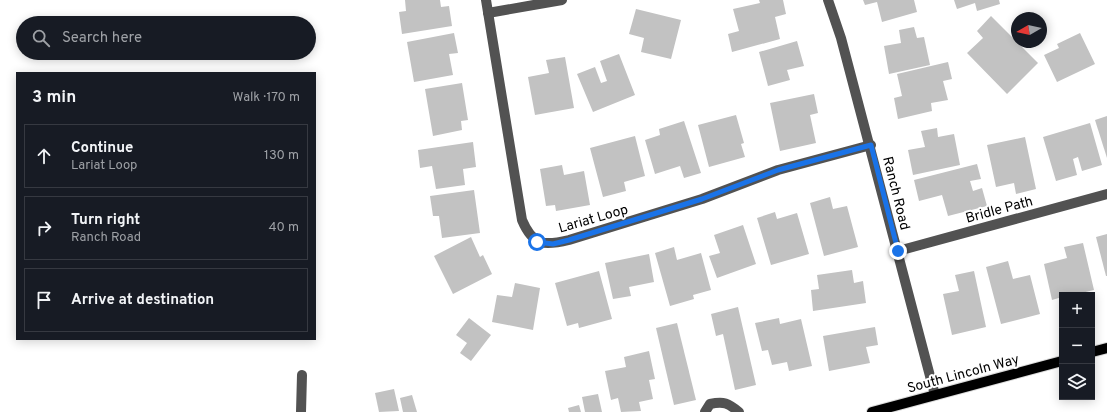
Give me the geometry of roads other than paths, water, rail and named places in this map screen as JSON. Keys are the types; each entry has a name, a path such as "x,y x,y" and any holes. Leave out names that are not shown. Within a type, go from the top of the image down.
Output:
{"main road":[{"path":"1095,351 1107,348"},
{"name":"South Lincoln Way","path":"872,412 1059,361"}],"street":[{"name":"Lariat Loop","path":"486,0 522,220 527,232 537,242 553,244 569,240 702,199 778,170 871,145"},
{"path":"488,13 562,0"},
{"name":"Ranch Road","path":"828,0 841,38 871,145 935,395"},
{"name":"Bridle Path","path":"898,251 1107,194"},
{"path":"301,412 302,375"},
{"path":"705,412 710,404 721,402 731,405 739,412"}]}
